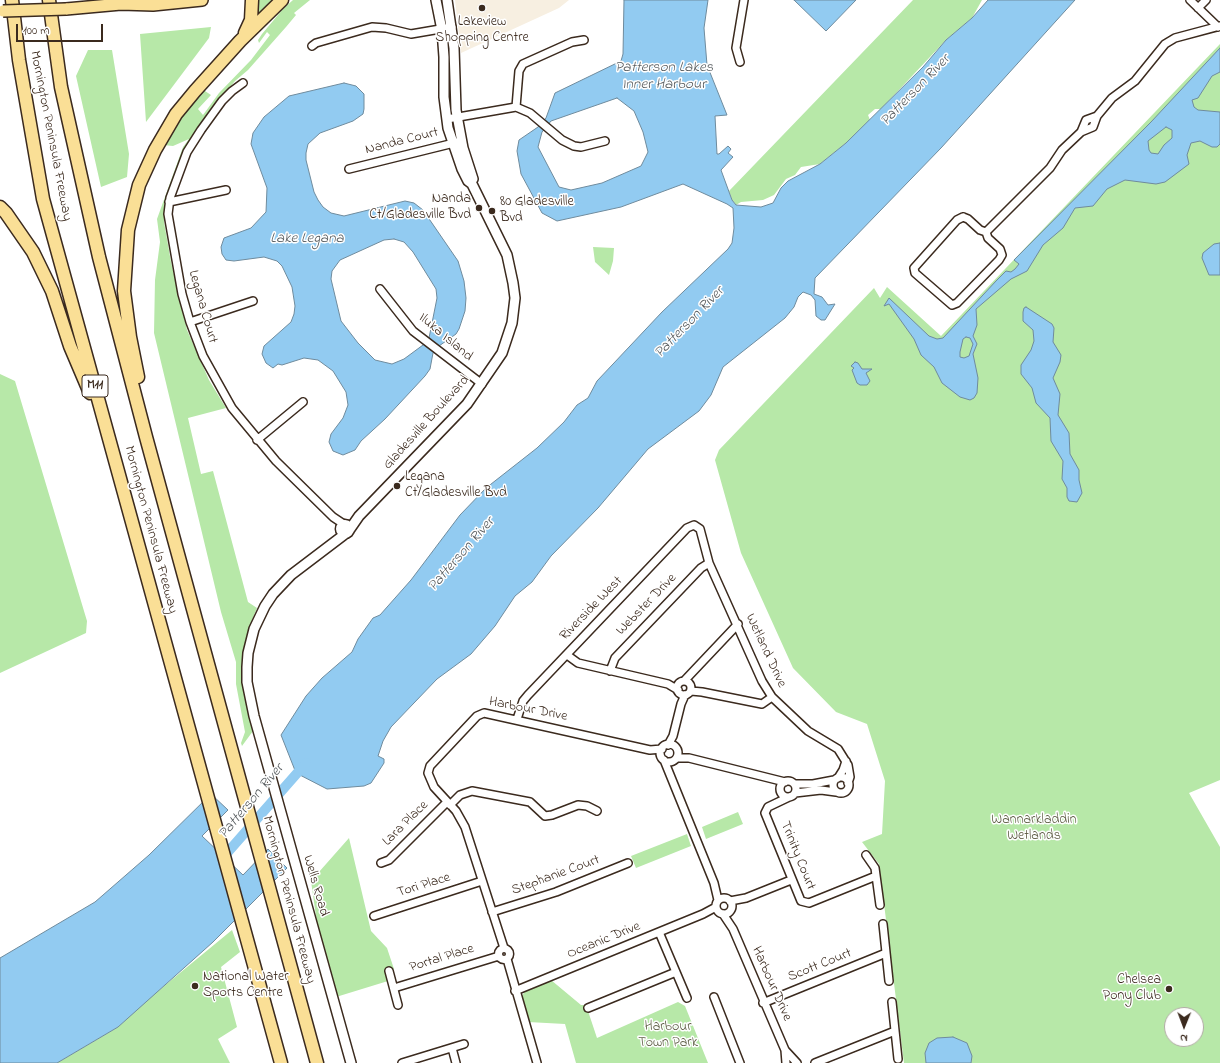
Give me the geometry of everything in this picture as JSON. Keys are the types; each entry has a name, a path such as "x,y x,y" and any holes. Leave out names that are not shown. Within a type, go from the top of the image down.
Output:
{"highway":[{"name":"Mornington Peninsula Freeway","path":"12,0 19,60 43,198 281,1063"},
{"name":"Mornington Peninsula Freeway","path":"49,0 62,88 99,257 146,437 317,1063"},
{"path":"240,41 251,20 252,0"},
{"path":"146,437 144,408 130,337 124,290 128,230 140,186 155,150 169,126 195,91 240,41 282,0"},
{"path":"0,208 6,213 36,259 52,292 70,346 108,435"}],"main road":[{"path":"121,4 140,0"},
{"path":"2,11 121,4 153,4 202,0"},
{"name":"Gladesville Boulevard","path":"436,0 442,30 444,97 447,119 457,142"},
{"name":"Gladesville Boulevard","path":"254,716 247,682 248,653 254,629 265,606 279,586 332,543 452,421 482,384 502,353 512,323 514,283 507,255 472,184 468,181 462,169 457,142 452,28 446,0"},
{"name":"Wells Road","path":"254,716 298,878 351,1063"}],"street":[{"path":"740,62 736,48 744,0"},
{"path":"1190,0 1219,27"},
{"path":"1198,8 1206,0"},
{"path":"312,46 316,43 372,27 386,28 406,34 452,28"},
{"path":"986,232 1048,170 1061,151 1081,132 1086,120 1097,116 1112,98 1135,81 1170,40 1219,27"},
{"path":"516,107 519,71 523,64 572,42 584,40"},
{"name":"Legana Court","path":"243,83 232,90 200,130 187,152 169,202 168,214 171,240 182,294 190,322 203,356 232,408 257,440 280,465 345,529"},
{"path":"447,119 516,107 530,112 568,144 574,146 586,146 605,141"},
{"name":"Nanda Court","path":"349,169 457,142"},
{"path":"169,202 226,190"},
{"path":"960,218 966,218 980,230 986,232 989,239 1002,251 1002,256 956,304 949,304 914,272 916,265 960,218"},
{"name":"Iluka Island","path":"380,289 405,321 425,342 482,384"},
{"path":"190,322 253,301"},
{"path":"257,440 303,402"},
{"name":"Wetland Drive","path":"696,526 700,529 710,563 762,681 772,697 808,731 838,749 846,761"},
{"name":"Riverside West","path":"517,719 526,698 688,527 696,526"},
{"name":"Webster Drive","path":"610,671 615,658 700,568 710,563"},
{"path":"670,773 674,752 673,736 685,688 694,670 738,624"},
{"path":"567,655 578,663 702,692 762,704 772,697"},
{"name":"Harbour Drive","path":"504,948 465,827 449,803 431,782 428,773 430,766 480,714 490,713 650,750 662,755 763,1003 785,1050 797,1063"},
{"path":"662,755 674,752"},
{"path":"662,755 674,752 689,758 765,775 785,782 790,781 795,784 813,784 843,778 848,783"},
{"path":"836,792 832,785 843,770 846,761"},
{"path":"774,779 783,794 792,795 817,790 836,792 840,794 845,792 848,788 850,774 846,761"},
{"path":"773,804 785,782"},
{"path":"773,804 792,795 796,789 795,784"},
{"name":"Lara Place","path":"381,863 389,860 449,803 460,795 472,791 530,802 545,816 552,815 578,805 587,806 597,811"},
{"name":"Trinity Court","path":"773,804 766,808 765,813 791,880 801,901 808,903 876,876"},
{"path":"866,855 874,866 880,905"},
{"name":"Stephanie Court","path":"492,912 556,892 628,863"},
{"name":"Oceanic Drive","path":"516,991 703,914 791,880"},
{"name":"Tori Place","path":"374,916 482,882"},
{"path":"883,924 889,981"},
{"path":"659,932 687,998"},
{"path":"507,959 503,959 499,956 499,951 504,948 510,952 507,959 537,1063"},
{"name":"Scott Court","path":"763,1003 886,953"},
{"name":"Portal Place","path":"394,988 499,956"},
{"path":"389,971 398,1005"},
{"path":"588,1008 676,972"},
{"path":"714,996 740,1063"},
{"path":"892,1002 898,1060"},
{"path":"815,1063 895,1031"},
{"path":"402,1063 464,1044"},
{"path":"452,1048 456,1063"},
{"name":"Harbour Drive","path":"785,1050 786,1063"},
{"path":"791,1063 797,1063"}],"shaded area":[{"path":"455,0 569,0 559,8 461,53"}],"green space":[{"path":"255,0 279,0 256,22"},
{"path":"293,0 310,0 294,13 296,15 286,27 248,70 235,81 209,112 187,146 167,195 164,207 164,222 171,262 187,330 209,380 226,408 188,418 201,474 213,471 248,602 257,608 249,627 243,651 242,675 244,695 253,731 242,746 241,743 245,732 236,684 236,662 221,612 154,333 155,280 160,242 157,219 183,147 189,139 173,146 163,145 177,120 202,89 211,95 198,109 203,115 219,93 251,60 270,35 267,32 259,43 258,40 262,34 283,9"},
{"path":"913,0 982,0 972,18 946,40 881,109 875,109 868,115 870,120 846,143 820,164 801,167 795,175 786,179 774,195 763,200 741,202 736,205 732,200 729,191"},
{"path":"211,27 209,38 146,122 140,34"},
{"name":"Wannarkladdin Wetlands","path":"1220,44 1220,780 1189,793 1220,847 1220,1063 904,1063 879,864 862,842 882,834 885,781 867,724 836,712 793,668 741,553 715,460 719,450 874,288 880,298 887,287 941,336"},
{"path":"88,50 112,50 129,154 127,177 101,187 76,76"},
{"path":"593,247 614,248 613,261 609,275 595,262"},
{"path":"0,374 15,381 87,621 86,633 0,673"},
{"path":"738,812 743,824 706,839 702,827"},
{"path":"687,834 691,846 636,868 631,856"},
{"path":"349,838 371,931 387,948 394,969 385,971 388,981 336,997 318,930 311,881"},
{"name":"National Water Sports Centre","path":"232,930 240,952 221,967 237,1027 218,1039 230,1063 57,1063 118,1027 141,1005"},
{"name":"Harbour Town Park","path":"551,980 581,1005 586,1005 597,1038 678,1002 685,1006 708,1063 576,1063 565,1024 528,1022 521,998 525,991"}],"water":[{"name":"Patterson Lakes Inner Harbour","path":"624,0 708,0 704,28 707,65 727,115 715,116 717,154 728,146 731,149 728,153 733,157 721,170 732,200 736,205 761,207 773,203 781,188 788,181 820,164 846,143 923,67 946,40 972,18 988,0 1075,0 941,148 815,278 814,294 822,297 828,305 835,304 825,320 821,320 816,316 815,300 811,295 803,292 798,297 794,307 785,318 723,367 711,395 699,411 648,449 598,508 551,556 532,582 515,596 495,626 471,654 437,679 391,727 383,741 378,756 384,759 384,763 371,783 364,786 327,789 296,773 281,735 306,696 322,678 352,652 358,639 373,618 380,615 411,580 460,515 486,488 537,448 564,422 577,405 588,398 597,381 662,312 728,249 732,243 734,228 733,208 683,184 621,207 557,221 542,213 521,174 517,151 519,140 538,127 546,118 555,93 621,61 623,54","holes":["617,98 634,111 643,132 648,152 641,166 602,183 571,190 559,187 538,147 542,132 551,121"]},
{"path":"794,0 856,0 826,31"},
{"path":"1220,48 1220,72 1212,76 1198,98 1192,100 1194,107 1198,110 1220,112 1220,144 1217,147 1212,147 1200,141 1191,143 1187,155 1189,164 1165,182 1156,184 1125,180 1107,189 1093,206 1075,208 1063,228 1043,245 1027,271 1011,279 976,309 977,325 973,336 977,344 973,354 978,378 977,393 974,398 970,400 960,397 942,383 934,367 921,355 914,339 889,304 884,306 889,298 929,336 937,339 943,338 1006,271 1011,272 1015,269 1019,264 1014,260 1151,122","holes":["1166,127 1172,130 1172,138 1164,145 1158,154 1151,153 1149,150 1148,141","966,337 970,338 973,344 969,356 964,358 960,357 960,352 963,339"]},
{"name":"Lake Legana","path":"344,83 356,86 364,94 363,114 353,121 320,133 308,144 306,160 314,192 318,200 323,207 331,213 344,216 405,201 414,203 423,210 458,261 464,281 466,298 465,311 456,334 439,346 433,353 430,369 425,376 385,419 361,441 355,450 343,455 333,451 329,442 331,434 343,418 348,405 346,392 333,371 318,360 304,358 282,365 278,364 273,368 266,363 262,354 264,346 291,322 294,314 295,306 292,287 282,266 277,261 264,257 234,261 226,260 222,254 221,247 224,238 251,228 266,212 267,188 251,144 253,133 264,117 289,96","holes":["394,239 404,242 413,252 436,289 437,298 429,338 423,345 404,359 392,364 375,360 358,343 341,321 331,279 332,271 340,260 384,240"]},
{"path":"1220,243 1220,275 1209,275 1202,258 1203,253 1214,244"},
{"path":"1026,307 1052,324 1054,328 1053,342 1061,355 1060,362 1053,378 1060,394 1058,415 1069,433 1070,454 1079,470 1079,480 1082,493 1077,502 1069,501 1067,497 1067,488 1062,479 1063,461 1051,441 1050,418 1036,403 1032,388 1021,374 1021,365 1031,350 1034,341 1033,330 1023,321 1023,312 1024,308"},
{"path":"855,362 858,363 862,369 872,369 866,373 870,381 867,385 860,385 857,383 852,370 854,368 851,366"},
{"path":"211,794 228,810 202,836 243,875 268,849 287,868 213,942 118,1027 57,1063 0,1063 0,958 95,902 149,855"},
{"path":"953,1037 967,1043 972,1056 971,1063 926,1063 925,1053 929,1043 937,1038"}],"waterway":[{"name":"Patterson River","path":"220,861 306,763"}],"place":[{"name":"Lakeview Shopping Centre","path":"482,8"},
{"name":"Nanda Ct/Gladesville Bvd","path":"479,208"},
{"name":"80 Gladesville Bvd","path":"492,211"},
{"name":"Legana Ct/Gladesville Bvd","path":"397,486"},
{"name":"National Water Sports Centre","path":"195,986"},
{"name":"Chelsea Pony Club","path":"1169,989"}]}
